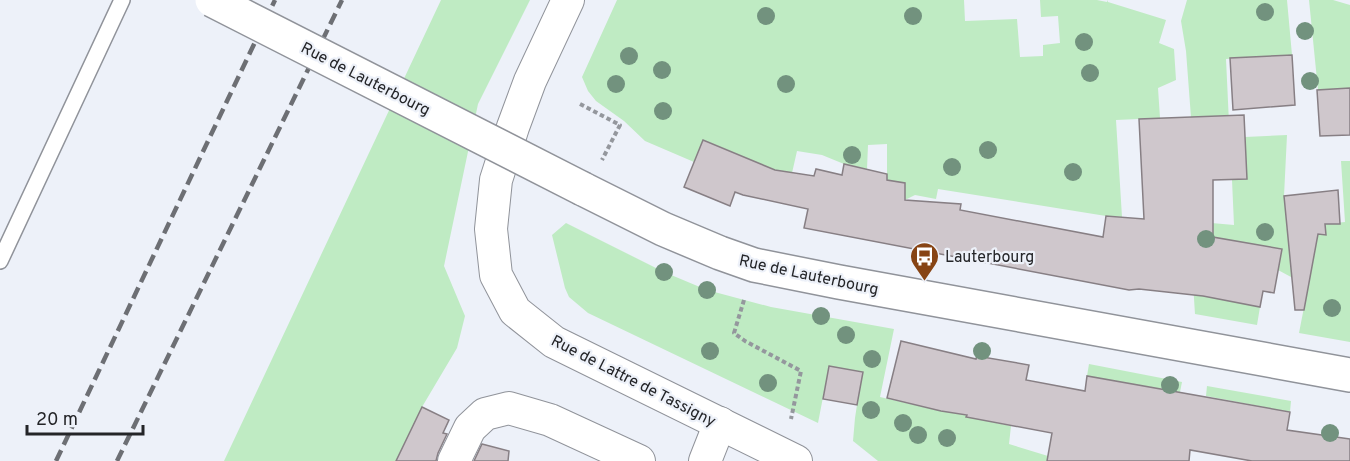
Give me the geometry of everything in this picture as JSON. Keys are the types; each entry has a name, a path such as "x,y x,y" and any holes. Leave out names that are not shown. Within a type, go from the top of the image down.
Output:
{"street":[{"name":"Rue de Lauterbourg","path":"212,0 592,176 663,230 754,265 1350,375"},
{"name":"Rue de Lattre de Tassigny","path":"568,0 530,81 496,180 490,229 496,275 515,311 554,342 790,458"},
{"path":"454,461 470,428 486,414 509,408 550,420 625,458"},
{"path":"705,461 720,423"}],"lane":[{"path":"0,261 122,0"}],"path":[{"path":"580,104 620,125 592,176"},
{"path":"754,265 734,333 801,371 790,458"}],"green space":[{"path":"441,0 530,0 478,104 444,266 465,316 457,348 422,407 396,461 224,461"},
{"path":"617,0 964,0 965,21 1017,19 1020,57 1043,56 1043,45 1060,43 1058,16 1041,17 1040,0 1107,2 1108,0 1108,2 1166,20 1159,43 1174,49 1176,80 1158,88 1160,118 1116,120 1122,217 938,189 936,199 915,195 907,199 887,198 887,144 868,145 867,169 844,164 822,155 797,151 792,173 765,168 704,140 694,162 645,141 624,121 596,101 588,91 582,77"},
{"path":"1187,0 1287,0 1292,55 1226,59 1229,123 1193,144 1186,51 1181,21"},
{"path":"1309,0 1333,0 1350,5 1350,88 1318,90"},
{"path":"1287,135 1284,196 1287,229 1307,234 1296,248 1291,277 1278,270 1204,296 1260,307 1257,325 1195,314 1189,221 1234,225 1232,180 1246,179 1245,137"},
{"path":"1341,161 1350,161 1350,342 1299,333 1318,235 1326,235 1325,224 1345,222"},
{"path":"566,223 664,272 707,290 771,307 894,329 880,397 1011,426 1009,444 1048,456 1047,461 878,461 853,441 862,372 829,366 818,423 588,313 569,297 552,235"},
{"path":"1089,364 1182,382 1180,392 1087,376"},
{"path":"1207,386 1291,401 1290,412 1206,396"}],"building":[{"path":"1292,55 1295,105 1233,110 1230,58"},
{"path":"1350,88 1350,135 1320,136 1317,90"},
{"path":"1244,115 1247,179 1213,180 1213,237 1282,249 1274,293 1263,291 1260,307 1203,296 1139,289 1129,290 804,228 808,209 735,192 730,206 684,187 703,140 775,170 814,176 816,169 842,175 844,164 887,174 887,180 905,183 905,200 961,204 960,210 1103,237 1106,216 1144,219 1139,119"},
{"path":"1338,190 1340,224 1325,224 1326,235 1318,234 1304,310 1295,310 1284,196"},
{"path":"901,341 976,359 977,356 1029,365 1026,380 1085,391 1087,376 1290,412 1287,430 1350,439 1350,461 1252,461 1190,450 1189,461 1047,461 1052,433 966,417 967,415 887,398"},
{"path":"829,366 863,372 857,405 823,399"},
{"path":"422,407 449,420 443,433 447,434 436,461 396,461"},
{"path":"482,444 509,451 508,461 474,461"}],"railway":[{"path":"56,461 275,0"},
{"path":"117,461 342,0"}],"place":[{"name":"Lauterbourg","path":"924,282"}]}
